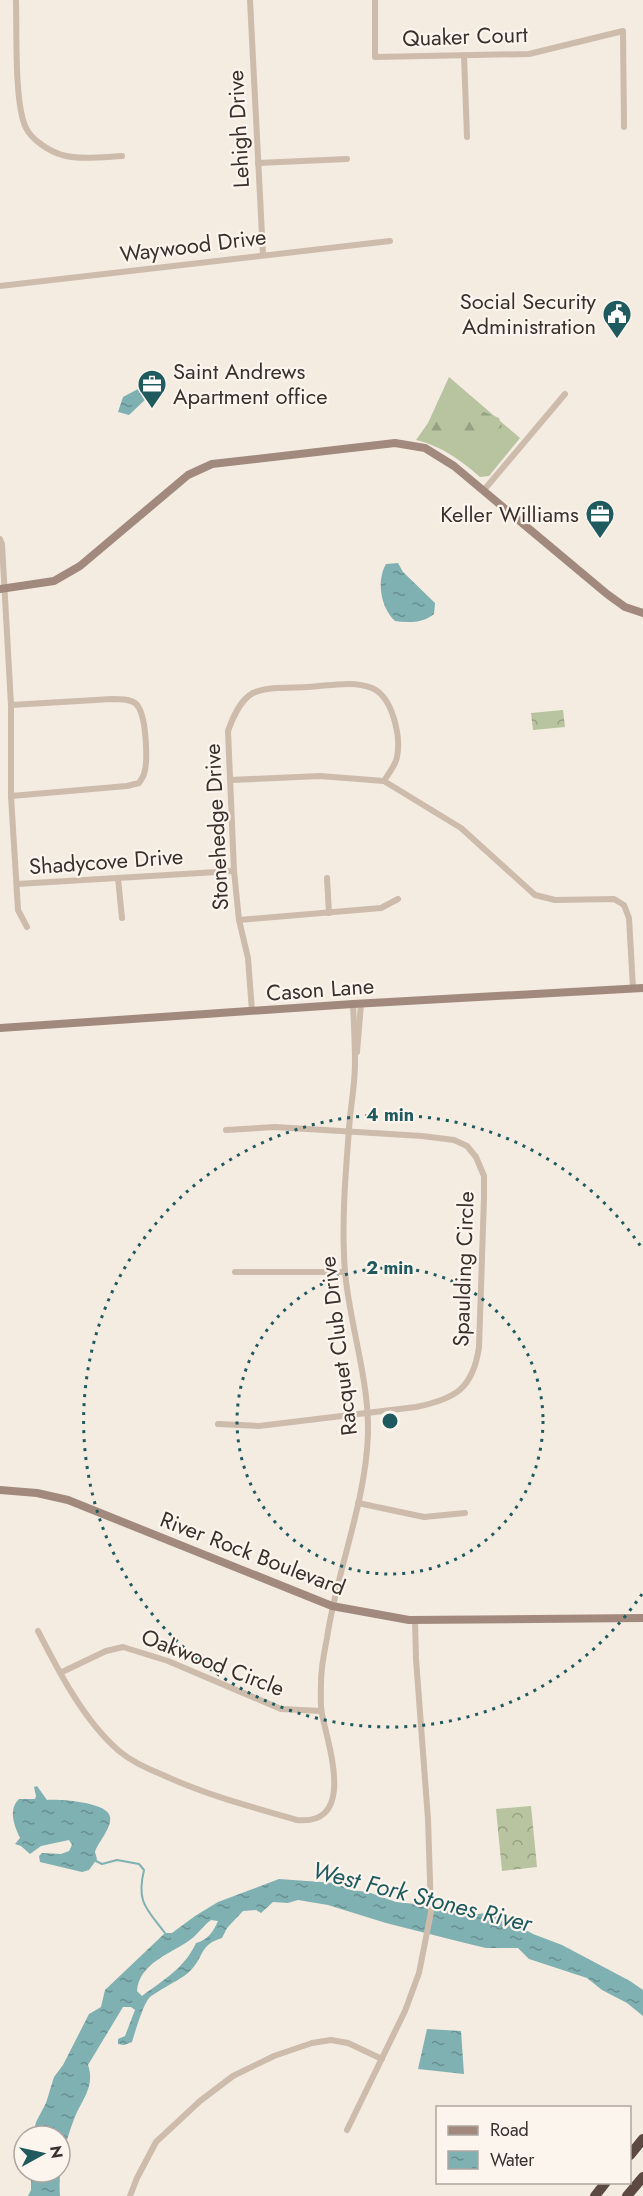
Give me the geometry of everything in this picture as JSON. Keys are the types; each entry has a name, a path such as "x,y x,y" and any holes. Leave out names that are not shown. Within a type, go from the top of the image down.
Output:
{"highway":[{"path":"631,2154 643,2139"},
{"path":"627,2196 643,2177"},
{"path":"595,2196 604,2184"}],"street":[{"path":"16,0 19,105 26,128 42,145 62,155 89,158 122,156"},
{"name":"Lehigh Drive","path":"250,0 263,255"},
{"name":"Quaker Court","path":"375,0 375,57 529,54 623,31 624,127"},
{"path":"464,55 467,137"},
{"path":"258,163 347,159"},
{"name":"Waywood Drive","path":"0,286 390,241"},
{"path":"484,490 566,394"},
{"path":"2,589 54,581 81,566 188,475 212,464 395,443 425,448 454,466 606,593 625,607 643,613"},
{"path":"0,539 11,705 11,796 18,910 27,927"},
{"name":"Stonehedge Drive","path":"252,1011 248,958 239,920 234,871 228,731 236,711 253,694 276,688 351,684 372,688 385,697 393,711 396,730 397,758 384,781"},
{"path":"11,705 128,700 140,708 145,724 145,773 139,783 11,796"},
{"path":"231,780 320,776 384,781 461,828 535,895 555,900 614,899 624,905 629,918 633,988"},
{"name":"Shadycove Drive","path":"17,884 234,871"},
{"path":"118,878 122,918"},
{"path":"327,878 329,913"},
{"path":"239,920 381,908 398,899"},
{"name":"Cason Lane","path":"0,1028 643,988"},
{"name":"Racquet Club Drive","path":"38,1631 75,1698 93,1724 123,1754 147,1768 191,1788 297,1820 308,1821 324,1813 332,1801 335,1776 321,1711 321,1672 332,1606 358,1503 366,1459 368,1413 345,1272 344,1230 357,1004"},
{"name":"Spaulding Circle","path":"218,1424 259,1426 368,1413 440,1402 457,1392 471,1376 477,1362 479,1347 484,1176 472,1151 454,1140 275,1127 226,1130"},
{"path":"235,1272 345,1272"},
{"name":"River Rock Boulevard","path":"0,1490 37,1493 68,1500 332,1606 371,1614 415,1620 643,1618"},
{"path":"358,1503 424,1516 465,1513"},
{"path":"347,2130 405,2011 419,1973 431,1912 415,1620"},
{"name":"Oakwood Circle","path":"62,1672 106,1651 123,1647 168,1661 281,1709 321,1711"},
{"path":"130,2196 156,2142 200,2101 233,2076 274,2056 312,2043 331,2040 348,2043 381,2059"}],"green space":[{"path":"449,377 520,438 489,476 480,477 450,454 416,440 428,423"},
{"path":"484,412 499,418 502,427 468,438 432,433 431,428 436,419 461,418"},
{"path":"563,710 565,727 533,730 531,713"},
{"path":"531,1806 537,1867 502,1871 496,1809"}],"water":[{"path":"138,389 149,396 129,415 118,412 123,397"},
{"path":"398,563 403,572 435,603 434,614 430,617 416,622 405,622 395,621 390,616 383,602 381,578 386,564"},
{"path":"37,1786 47,1800 82,1802 107,1812 110,1817 109,1826 95,1852 97,1859 89,1870 82,1872 40,1862 39,1856 42,1853 61,1854 69,1851 72,1845 69,1840 41,1846 30,1854 15,1844 20,1838 14,1823 14,1808 19,1799 35,1799 34,1787"},
{"path":"279,1879 335,1883 351,1890 368,1892 396,1902 472,1915 485,1913 502,1917 533,1934 562,1945 630,1981 643,1990 643,2016 587,1978 529,1959 518,1948 486,1948 386,1923 328,1905 298,1900 288,1903 273,1902 261,1913 256,1910 243,1911 227,1928 222,1938 205,1948 188,1973 149,1998 132,2042 124,2045 118,2044 118,2039 125,2036 135,2010 131,2007 123,2007 88,2065 89,2088 72,2125 36,2124 46,2103 54,2077 63,2065 89,2014 101,2007 105,1990 165,1933 172,1933 218,1902","holes":["211,1920 218,1921 204,1940 196,1943 185,1960 172,1973 142,1996 137,1991 144,1973 157,1960 190,1940"]},
{"path":"427,2029 461,2031 464,2074 418,2069"},
{"path":"31,2184 60,2184 60,2196 28,2196"}],"waterway":[{"path":"96,1861 102,1864 117,1860 139,1864 144,1870 142,1898 148,1911 165,1933"}],"place":[{"name":"Social Security Administration","path":"617,340"},
{"name":"Saint Andrews Apartment office","path":"152,410"},
{"name":"Keller Williams","path":"600,540"}],"water label":[{"name":"West Fork Stones River","path":"422,1897"}]}
